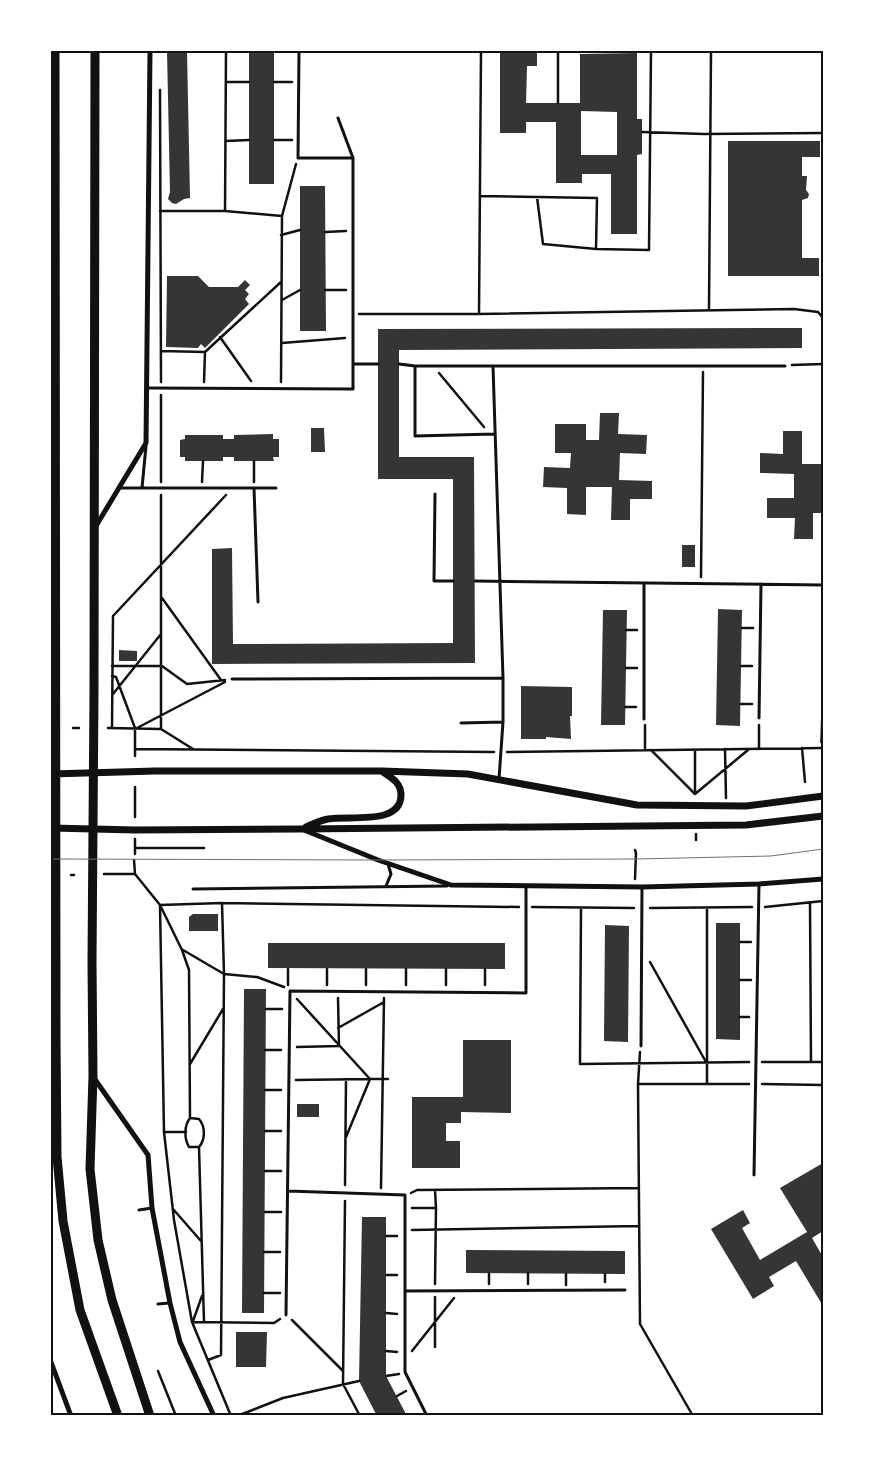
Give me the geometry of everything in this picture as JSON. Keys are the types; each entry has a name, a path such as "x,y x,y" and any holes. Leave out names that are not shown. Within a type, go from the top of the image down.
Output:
{"main road":[{"path":"55,51 53,567 57,1157 63,1221 80,1310 118,1416"},
{"path":"95,51 93,1076 90,1169 98,1240 112,1300 150,1416"}],"street":[{"path":"94,529 146,443 150,51"},
{"path":"301,829 328,819 385,816 396,810 401,802 401,792 396,780 382,771"},
{"path":"54,774 382,771 468,774 637,805 746,806 823,796"},
{"path":"54,828 301,829 746,825 823,816"},
{"path":"301,829 388,864 451,886 642,887 759,884 823,879"},
{"path":"51,1053 56,1037"},
{"path":"93,1076 148,1155 152,1208 170,1303 180,1342 214,1416"},
{"path":"51,1362 71,1416"}],"lane":[{"path":"299,51 298,158 353,158"},
{"path":"147,388 353,389 353,158 338,118"},
{"path":"353,364 378,364"},
{"path":"399,364 415,366 785,366"},
{"path":"415,366 415,436 492,434"},
{"path":"493,366 492,434 501,582 503,678 503,722 499,779"},
{"path":"142,488 146,443"},
{"path":"119,488 276,488"},
{"path":"254,488 258,602"},
{"path":"435,494 434,580 453,581"},
{"path":"475,581 823,585"},
{"path":"644,583 644,719"},
{"path":"759,718 761,584"},
{"path":"232,679 503,678"},
{"path":"462,723 503,722"},
{"path":"386,886 391,874 388,864"},
{"path":"754,1175 759,884"},
{"path":"193,888 451,886"},
{"path":"286,1315 290,991 526,993 526,886"},
{"path":"641,1046 642,887"},
{"path":"288,1190 405,1195 406,1292 404,1372 427,1416"},
{"path":"139,1210 152,1208"},
{"path":"406,1292 625,1290"},
{"path":"158,1304 170,1303"}],"path":[{"path":"225,212 226,51"},
{"path":"479,314 481,51"},
{"path":"558,51 558,103"},
{"path":"537,197 543,244 596,249 649,250 651,51"},
{"path":"709,309 711,51"},
{"path":"225,82 249,82"},
{"path":"274,82 299,82"},
{"path":"160,88 161,729"},
{"path":"642,132 823,133"},
{"path":"225,140 249,140"},
{"path":"274,140 298,140"},
{"path":"281,388 282,216 298,158"},
{"path":"481,196 597,198 596,249"},
{"path":"160,211 225,212 282,216"},
{"path":"281,235 300,230"},
{"path":"326,232 353,232"},
{"path":"204,389 205,352 220,336 281,282"},
{"path":"282,300 300,290"},
{"path":"326,290 352,290"},
{"path":"352,314 794,309 818,312 823,318"},
{"path":"220,336 257,389"},
{"path":"282,343 353,338"},
{"path":"160,352 205,352"},
{"path":"785,366 823,364"},
{"path":"433,366 492,434"},
{"path":"700,584 703,366"},
{"path":"202,488 203,461"},
{"path":"254,461 254,488"},
{"path":"112,728 113,616 232,488"},
{"path":"162,598 221,680"},
{"path":"112,695 162,632"},
{"path":"112,666 162,666 187,684 232,679"},
{"path":"741,666 760,666"},
{"path":"112,676 116,676 120,685 135,728 135,756"},
{"path":"135,728 232,679"},
{"path":"625,707 644,707"},
{"path":"759,718 759,749"},
{"path":"644,719 645,750"},
{"path":"73,728 79,728"},
{"path":"108,728 161,729 194,750"},
{"path":"802,748 805,782"},
{"path":"135,749 501,752 823,748"},
{"path":"725,749 726,806"},
{"path":"650,750 695,794 750,749"},
{"path":"135,787 135,817"},
{"path":"134,854 135,837"},
{"path":"134,848 204,848"},
{"path":"134,860 135,874 160,905 182,950 189,970 190,1118 186,1124 186,1141 189,1147 200,1147"},
{"path":"104,874 135,874"},
{"path":"160,905 222,903 707,908 758,907 823,901"},
{"path":"208,1360 221,1355 224,1008 222,903"},
{"path":"810,903 811,1062"},
{"path":"160,905 164,1132 173,1210 192,1322 231,1416"},
{"path":"580,908 580,1064 823,1062"},
{"path":"707,908 707,1084"},
{"path":"740,942 757,942"},
{"path":"642,948 706,1063"},
{"path":"182,950 224,974 257,977 287,989 288,968"},
{"path":"327,968 327,992"},
{"path":"366,969 366,992"},
{"path":"406,969 406,992"},
{"path":"446,969 446,992"},
{"path":"485,969 485,992"},
{"path":"290,991 370,1079"},
{"path":"338,992 339,1046"},
{"path":"381,1194 384,992"},
{"path":"338,1028 384,1002"},
{"path":"189,1065 224,1008"},
{"path":"266,1010 289,1009"},
{"path":"266,1050 339,1046"},
{"path":"641,1046 638,1084 640,1324 693,1416"},
{"path":"346,1079 343,1384 360,1416"},
{"path":"346,1138 370,1079"},
{"path":"289,1080 388,1079"},
{"path":"638,1084 823,1084"},
{"path":"265,1090 288,1090"},
{"path":"190,1118 198,1119 203,1124 203,1142 200,1147 204,1322"},
{"path":"265,1131 288,1131"},
{"path":"164,1132 186,1132"},
{"path":"265,1171 288,1172"},
{"path":"405,1195 416,1190 639,1188"},
{"path":"434,1347 435,1190"},
{"path":"405,1208 436,1208"},
{"path":"173,1210 202,1242"},
{"path":"264,1212 287,1212"},
{"path":"405,1230 639,1226"},
{"path":"386,1236 405,1236"},
{"path":"264,1252 287,1252"},
{"path":"386,1275 405,1275"},
{"path":"405,1360 460,1291"},
{"path":"192,1322 203,1293"},
{"path":"264,1293 287,1293"},
{"path":"386,1313 405,1314"},
{"path":"192,1322 274,1323 286,1315 343,1372"},
{"path":"386,1352 405,1352"},
{"path":"158,1371 176,1416"},
{"path":"386,1376 404,1372"},
{"path":"236,1416 283,1398 359,1381"},
{"path":"396,1396 412,1388"}],"building":[{"path":"167,51 187,51 190,198 176,204 168,199 170,192"},
{"path":"249,51 274,51 274,184 249,184"},
{"path":"500,53 537,53 537,66 527,66 526,103 580,103 580,54 637,53 637,119 642,119 642,154 637,155 637,234 611,234 611,174 582,174 582,183 556,183 556,122 526,122 526,133 500,133","holes":["581,111 617,112 617,155 581,155"]},
{"path":"728,141 820,141 820,157 802,157 802,176 807,176 806,190 809,194 808,198 802,200 802,258 819,258 819,276 728,276"},
{"path":"300,186 325,186 326,331 300,331"},
{"path":"167,276 198,276 209,287 238,287 245,280 250,285 245,290 249,294 245,299 249,304 205,348 201,344 198,348 166,347"},
{"path":"802,328 802,348 399,350 399,457 474,457 475,663 212,664 212,549 232,548 233,644 453,643 453,479 378,479 378,329"},
{"path":"600,413 619,413 618,434 647,435 646,454 620,453 619,480 652,481 652,499 630,499 630,520 611,520 612,487 586,487 586,515 567,514 567,488 543,487 544,467 570,468 571,453 555,453 555,424 586,424 586,440 599,440"},
{"path":"311,428 324,428 325,452 311,452"},
{"path":"783,431 802,431 802,464 823,464 823,513 813,513 813,539 794,539 795,518 767,518 767,498 794,498 794,474 760,473 760,453 783,454"},
{"path":"273,434 273,439 279,439 279,457 273,457 274,461 234,461 234,457 223,457 223,461 185,461 185,457 180,457 180,440 185,439 185,435 223,435 223,439 234,439 234,435"},
{"path":"682,545 695,545 695,567 682,567"},
{"path":"718,609 742,610 740,726 716,725"},
{"path":"603,610 627,610 625,725 601,725"},
{"path":"119,650 137,651 137,661 119,661"},
{"path":"521,686 572,687 571,739 546,737 546,739 521,739"},
{"path":"821,717 823,717 823,743 820,743"},
{"path":"193,914 218,914 218,931 189,931 189,917"},
{"path":"716,923 740,923 740,1040 716,1039"},
{"path":"605,925 629,926 628,1042 604,1041"},
{"path":"268,943 505,943 505,969 268,968"},
{"path":"244,989 266,989 264,1313 242,1313"},
{"path":"463,1040 511,1040 511,1113 461,1112 461,1123 446,1123 446,1141 460,1141 460,1168 412,1168 412,1097 463,1097"},
{"path":"297,1104 319,1104 319,1117 297,1117"},
{"path":"823,1163 823,1231 812,1238 823,1257 823,1306 796,1261 769,1277 774,1286 753,1299 711,1229 743,1210 750,1223 742,1228 760,1260 807,1232 780,1188"},
{"path":"362,1217 386,1217 386,1376 407,1416 377,1416 359,1381"},
{"path":"466,1250 625,1251 625,1274 466,1273"},
{"path":"236,1332 267,1332 266,1367 236,1367"}],"tram line":[{"path":"51,859 636,859 771,856 823,849"}]}
